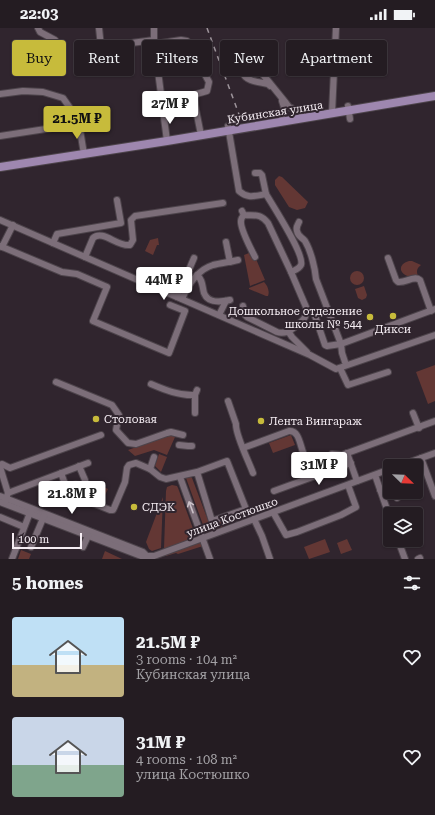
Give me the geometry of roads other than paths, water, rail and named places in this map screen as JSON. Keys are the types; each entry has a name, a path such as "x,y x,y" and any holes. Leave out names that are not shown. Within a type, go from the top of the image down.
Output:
{"main road":[{"name":"Кубинская улица","path":"228,128 332,111 435,91"},
{"name":"Кубинская улица","path":"348,108 435,96"},
{"name":"Кубинская улица","path":"0,162 167,139 302,113 332,111"},
{"name":"Кубинская улица","path":"0,167 84,151"}],"street":[{"path":"38,28 40,32 55,40"},
{"path":"99,28 101,47 142,43"},
{"path":"332,111 336,28"},
{"path":"282,117 284,104 271,87 268,84 250,80 243,74 239,56 241,53 248,56 289,107 302,113"},
{"path":"159,76 167,139"},
{"path":"161,97 193,95 207,91 209,82 206,76"},
{"path":"0,94 23,91 43,92 63,98 78,124 84,151"},
{"path":"193,95 201,133"},
{"path":"348,108 350,119"},
{"path":"0,136 78,124"},
{"path":"228,128 239,191 249,196 266,194"},
{"path":"254,173 260,173 262,175 266,194 292,238 302,260 298,269 291,272"},
{"path":"53,243 57,234 121,223 117,200"},
{"path":"85,257 95,236 102,235 124,245 130,245 133,240 131,220 135,216 223,203"},
{"path":"243,306 247,317 277,332 285,333 305,318 307,312 291,272 268,223 257,215 243,213 241,221 242,228 255,257"},
{"path":"0,220 310,355 336,368 348,385 388,372"},
{"path":"299,222 296,230 299,236 306,242 315,268 316,279 341,344 345,362"},
{"path":"13,225 1,247 62,272 77,274 107,287 93,321 169,353 185,311 170,305"},
{"path":"226,242 230,262"},
{"path":"185,279 194,258"},
{"path":"314,313 325,344 330,347 433,310 420,280 415,278 401,283 398,282 388,258"},
{"path":"179,298 197,274 206,268 212,265 238,260"},
{"path":"197,274 202,280 204,292 208,298 216,301 228,301 219,316"},
{"path":"179,298 180,290"},
{"path":"288,332 310,355"},
{"path":"336,368 435,334"},
{"path":"336,368 345,362 435,334"},
{"path":"56,382 112,405 119,415 116,430 128,443 136,444 171,432 183,435"},
{"path":"151,384 178,393 196,392 194,413"},
{"path":"228,401 243,448 253,473"},
{"path":"413,413 419,428"},
{"path":"332,454 342,455 435,421"},
{"path":"243,448 289,430 293,430 296,433 303,452"},
{"path":"4,499 0,466 2,464 10,468 101,435"},
{"path":"179,445 192,446"},
{"path":"347,453 357,481"},
{"path":"435,453 421,458 435,496"},
{"path":"150,468 154,457"},
{"path":"61,473 65,484 71,486 76,484 80,485 84,489 90,502 113,510 125,482 127,468 129,465 136,463 150,468 160,477 166,479 180,477 227,462 246,509 212,520 197,472"},
{"path":"4,499 61,473 88,463"},
{"path":"274,491 351,463"},
{"path":"79,466 85,480"},
{"name":"улица Костюшко","path":"136,555 143,552 147,556 154,556 383,472"},
{"path":"375,475 386,507"},
{"path":"180,477 210,559"},
{"path":"273,512 286,535 297,532 342,515 356,507 348,485"},
{"path":"4,499 136,555"},
{"path":"12,559 31,511"},
{"path":"228,515 233,527"},
{"path":"44,516 88,536 136,555"},
{"path":"31,547 44,516"},
{"path":"0,517 24,527"},
{"path":"254,519 270,559"},
{"path":"83,547 88,536"},
{"path":"401,547 405,559"}],"railway":[{"path":"207,28 240,117"}],"place":[{"name":"Дикси","path":"393,316"},
{"name":"Дошкольное отделение школы № 544","path":"370,317"},
{"name":"Столовая","path":"96,419"},
{"name":"Лента Вингараж","path":"261,421"},
{"name":"СДЭК","path":"134,507"}]}
